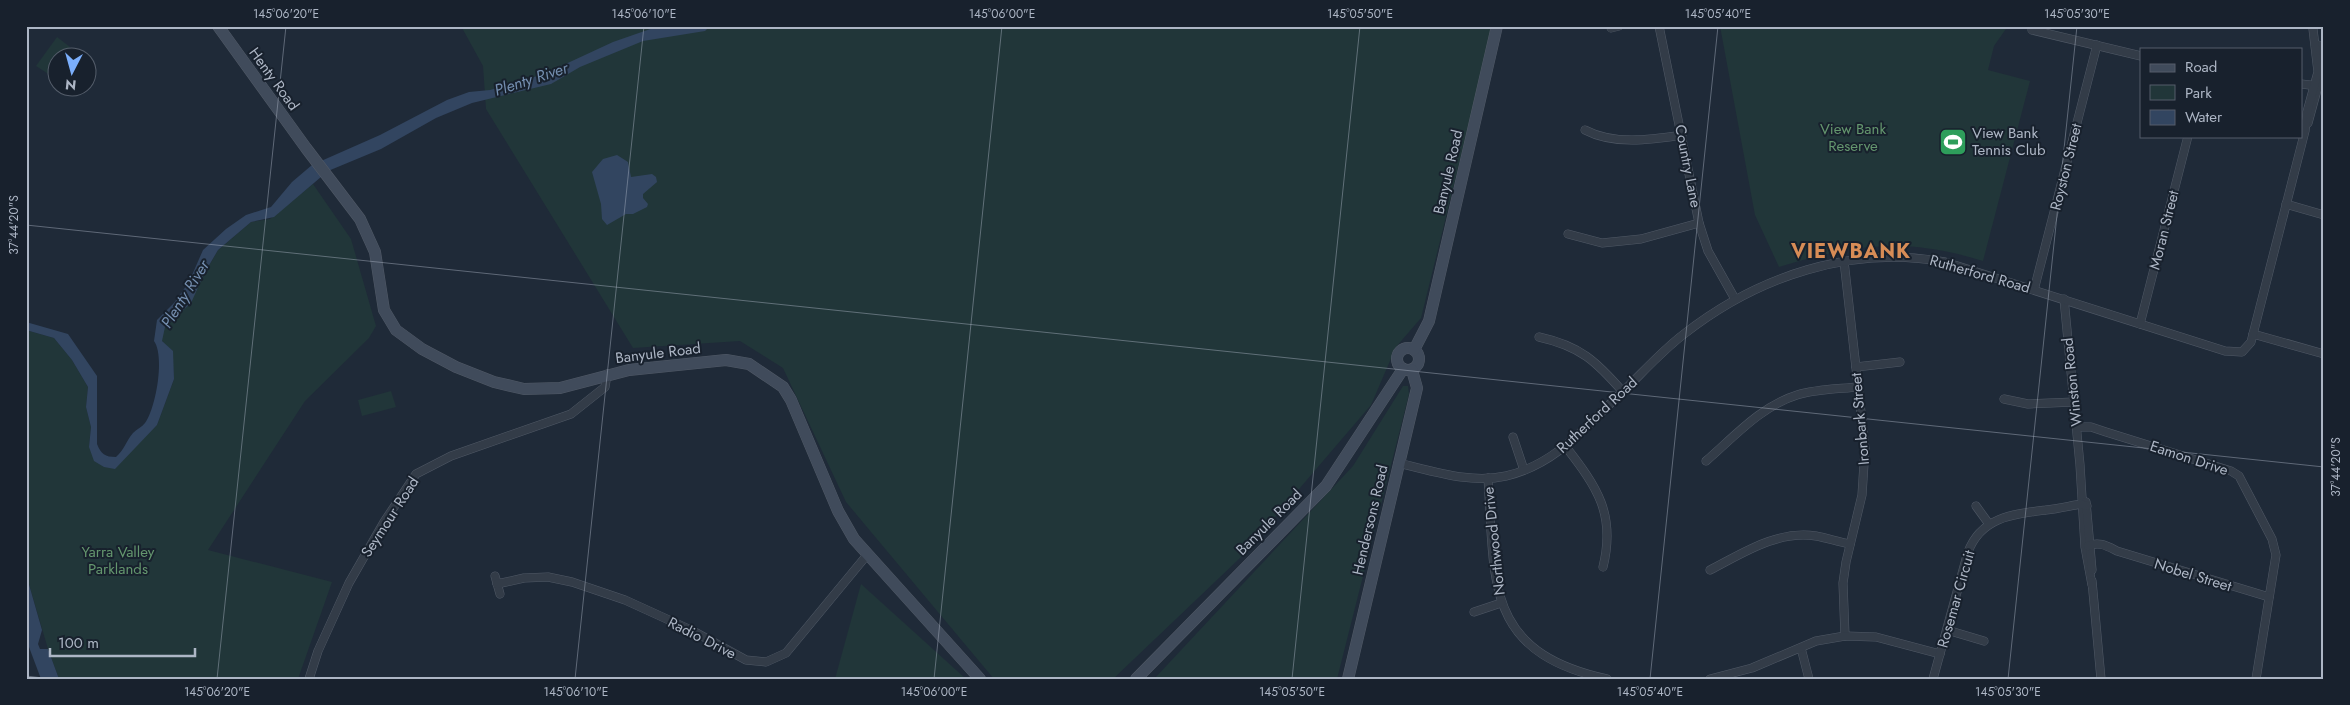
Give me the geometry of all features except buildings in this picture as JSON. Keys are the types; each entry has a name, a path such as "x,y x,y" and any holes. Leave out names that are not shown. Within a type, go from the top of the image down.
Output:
{"street":[{"name":"Henty Road","path":"218,26 306,148"},
{"name":"Banyule Road","path":"1414,350 1429,321 1497,26"},
{"name":"Country Lane","path":"1659,26 1699,223 1708,251 1735,299"},
{"name":"Rutherford Road","path":"1398,463 1463,478 1504,477 1540,464 1566,447 1682,336 1735,299 1784,277 1844,261 1884,256 1926,258 1968,268 2233,353 2245,350 2253,334 2319,81 2312,28"},
{"path":"2032,30 2140,56"},
{"name":"Royston Street","path":"2034,290 2097,45"},
{"path":"2302,86 2319,81"},
{"path":"1585,130 1600,138 1652,139 1682,135"},
{"name":"Moran Street","path":"2140,324 2187,138"},
{"name":"Banyule Road","path":"306,148 360,219 375,252 384,310 396,330 422,349 456,367 494,382 524,389 560,388 607,374 629,370 726,360 749,364 783,386 791,400 838,511 867,555 980,679"},
{"path":"2286,204 2324,215"},
{"path":"1568,234 1602,243 1641,239 1699,223"},
{"name":"Ironbark Street","path":"1844,261 1865,448 1865,473 1843,583 1845,636"},
{"name":"Winston Road","path":"2064,299 2101,679"},
{"path":"2253,334 2324,354"},
{"path":"1539,337 1559,341 1582,352 1604,370 1623,392"},
{"path":"1406,349 1414,350 1419,358 1417,365 1407,369 1398,363 1400,352 1406,349"},
{"path":"1856,367 1900,362"},
{"name":"Banyule Road","path":"1136,679 1326,486 1407,369"},
{"name":"Hendersons Road","path":"1348,679 1417,388 1407,369"},
{"name":"Seymour Road","path":"309,679 318,651 349,583 384,522 416,474 451,456 571,414 605,387 607,374"},
{"path":"1706,461 1758,416 1784,400 1798,394 1858,386"},
{"path":"2004,399 2019,404 2074,402"},
{"name":"Eamon Drive","path":"2077,427 2091,427 2236,473 2243,482 2274,544 2276,561 2256,679"},
{"path":"1513,437 1524,470"},
{"path":"1566,447 1590,478 1602,502 1608,542 1602,567"},
{"name":"Northwood Drive","path":"1488,478 1494,560 1501,603 1514,628 1539,653 1571,670 1607,679"},
{"path":"1976,506 1989,524"},
{"name":"Rosemar Circuit","path":"1933,679 1971,546 1978,534 1989,524 2013,514 2083,507"},
{"path":"1710,570 1756,546 1781,538 1816,536 1850,544"},
{"name":"Nobel Street","path":"2089,547 2118,551 2269,597"},
{"name":"Radio Drive","path":"498,584 524,578 548,577 572,582 625,600 693,631 746,660 766,662 786,653 867,555"},
{"path":"495,576 500,594"},
{"name":"Northwood Drive","path":"1474,612 1501,603"},
{"path":"1947,630 1984,641"},
{"path":"1710,679 1752,668 1816,641 1845,636 1876,637 1940,654"},
{"path":"1801,648 1809,679"}],"green space":[{"path":"461,26 1493,26 1421,318 1396,347 1371,405 1240,558 1113,679 994,679 846,502 783,368 740,341 633,348 486,109 483,66"},
{"name":"View Bank Reserve","path":"1720,26 2008,26 1994,46 1988,70 2030,81 1983,261 1955,253 1929,249 1880,246 1832,253 1779,267 1755,215"},
{"path":"57,37 70,47 69,48 49,48"},
{"path":"48,49 48,74 36,66"},
{"name":"Yarra Valley Parklands","path":"313,184 351,239 376,326 369,338 305,401 208,550 332,582 298,679 59,679 26,574 26,330 54,338 72,360 88,387 86,407 91,427 89,447 104,467 142,439 157,425 174,379 172,351 162,341 163,331 167,324 173,321 198,285 218,250 251,222 270,219"},
{"path":"1403,386 1408,386 1409,394 1337,679 1154,679 1353,466"},
{"path":"391,391 396,407 362,416 358,400"},
{"path":"861,584 966,679 835,679"}],"water":[{"name":"Plenty River","path":"659,26 710,26 705,31 643,41 580,67 551,84 472,103 436,118 381,149 328,171 274,217 251,222 218,250 204,274 191,303 165,327 162,341 173,351 174,379 157,425 115,469 104,467 94,461 89,447 91,427 86,407 88,387 72,360 54,338 26,330 26,322 68,334 97,376 97,444 104,454 116,457 133,433 145,423 153,406 159,370 159,358 154,341 157,320 174,303 189,282 203,250 226,229 246,215 271,207 292,182 312,165 380,135 447,100 469,92 490,90 544,74 613,42"},
{"path":"617,155 628,162 631,177 652,174 656,177 657,182 643,194 643,198 648,204 647,207 633,214 626,214 607,225 602,219 601,204 592,172 603,159"},
{"path":"26,574 42,630 38,644 40,649 48,649 59,679 41,679 26,639"}],"place":[{"name":"View Bank Tennis Club","path":"1953,142"}],"district":[{"name":"VIEWBANK","path":"1851,251"}]}
